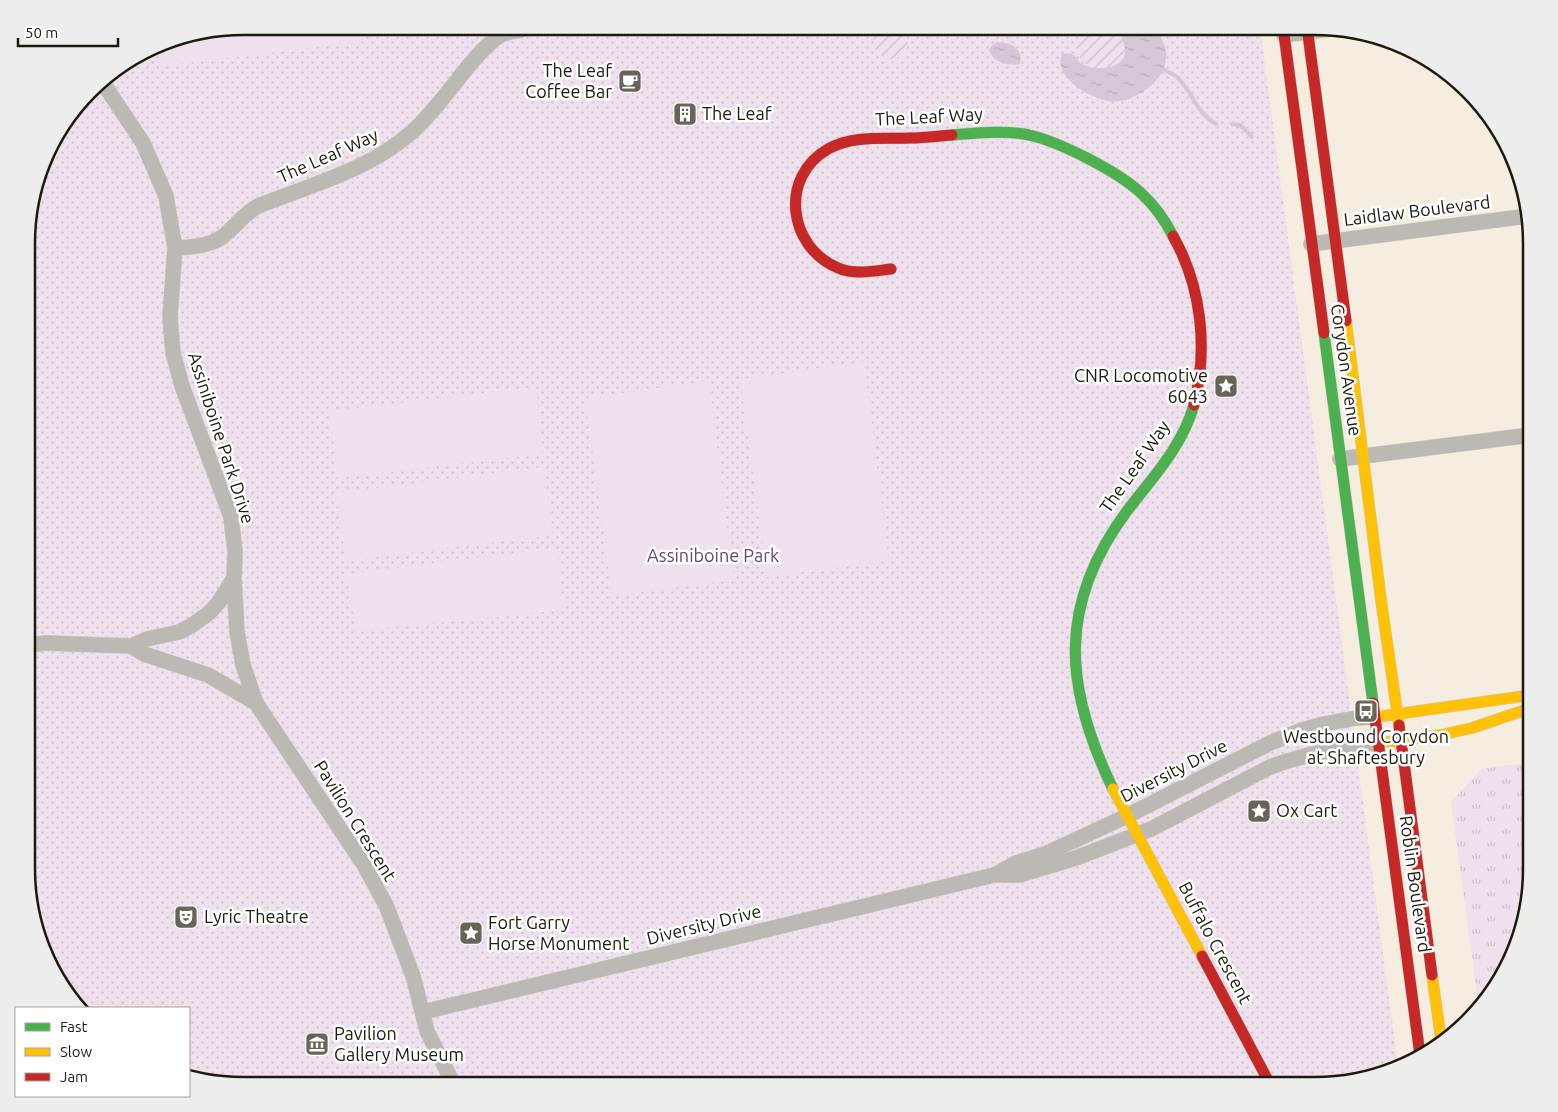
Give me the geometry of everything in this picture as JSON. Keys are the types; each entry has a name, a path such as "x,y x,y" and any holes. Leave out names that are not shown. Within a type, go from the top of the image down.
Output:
{"main road":[{"name":"Corydon Avenue","path":"1284,35 1375,717"},
{"name":"Corydon Avenue","path":"1309,35 1381,600 1398,715"},
{"name":"The Leaf Way","path":"891,269 860,272 834,266 822,260 803,240 795,216 795,190 800,176 806,167 831,147 853,140 987,133 1022,134 1042,139 1072,151 1106,169 1125,180 1140,192 1164,220 1182,254 1190,276 1200,317 1202,363 1195,404 1188,425 1178,443 1128,508 1101,548 1088,581 1077,634 1076,666 1080,696 1086,720 1100,760 1127,816"},
{"path":"1375,717 1523,696"},
{"path":"1378,743 1441,735 1472,728 1523,711"},
{"name":"Roblin Boulevard","path":"1398,715 1440,1034"},
{"name":"Roblin Boulevard","path":"1375,717 1419,1049"},
{"name":"Buffalo Crescent","path":"1127,816 1264,1077"}],"street":[{"name":"The Leaf Way","path":"176,248 208,244 219,239 246,213 258,206 361,166 395,147 426,118 480,53 501,35"},
{"name":"Assiniboine Park Drive","path":"35,643 46,642 131,646 147,639 179,632 209,613 219,602 234,578 235,552 231,517 182,386 173,353 170,317 176,248 166,196 143,143 106,87"},
{"name":"Laidlaw Boulevard","path":"1311,244 1521,217"},
{"path":"1340,459 1523,436"},
{"name":"Pavilion Crescent","path":"234,578 239,648 247,680 256,703 359,856 386,905 410,967 427,1031 450,1077"},
{"name":"Assiniboine Park Drive","path":"131,646 144,654 208,675 256,703"},
{"name":"Diversity Drive","path":"994,875 1016,863 1045,854 1127,816 1278,740 1324,724 1356,718 1375,717"},
{"name":"Diversity Drive","path":"423,1012 994,875 1019,875 1076,858 1156,827 1270,767 1313,753 1378,743"}],"green space":[{"name":"Assiniboine Park","path":"230,35 1261,35 1397,1060 1369,1070 1328,1077 230,1077 190,1070 190,1007 87,1006 70,984 56,961 42,923 35,882 35,230 42,189 56,151 78,117 106,87 128,70 151,56 189,42"},
{"path":"230,35 359,35 360,42 161,66 159,53 203,39"},
{"path":"875,35 906,35 908,41 905,51 899,57 892,59 879,53 873,40"},
{"path":"1079,35 1122,35 1125,47 1122,58 1107,68 1097,68 1089,65 1082,60 1078,51"},
{"path":"864,362 889,561 767,577 740,379"},
{"path":"709,381 734,580 612,596 585,398"},
{"path":"536,387 543,454 337,478 330,411"},
{"path":"544,467 553,535 346,561 336,493"},
{"path":"557,548 564,610 356,631 346,574"},
{"path":"1523,763 1523,882 1512,936 1502,961 1478,998 1451,802 1481,769"}],"water":[{"path":"1121,35 1160,35 1165,47 1166,59 1164,68 1153,84 1136,96 1117,101 1100,99 1075,85 1063,71 1061,63 1062,54 1071,54 1089,67 1106,68 1112,67 1121,61 1125,54"},
{"path":"997,42 1007,43 1015,47 1020,54 1020,64 1006,64 994,58 989,50"}],"waterway":[{"path":"1163,69 1183,83 1198,108 1216,124"},
{"path":"1232,124 1240,125 1252,137"}],"traffic: fast":[{"path":"952,135 991,132 1020,133 1056,144 1088,158 1131,184 1141,193 1159,213 1173,236"},
{"path":"1324,333 1373,703"},
{"path":"1113,789 1097,752 1085,716 1077,681 1075,647 1079,613 1088,580 1104,546 1127,511 1166,461 1182,434 1194,405"}],"traffic: slow":[{"path":"1346,321 1381,600 1399,725"},
{"path":"1383,716 1523,696"},
{"path":"1388,742 1441,735 1472,728 1523,711"},
{"path":"1113,789 1202,956"},
{"path":"1432,975 1440,1034"}],"traffic: jam":[{"path":"1284,35 1324,333"},
{"path":"1308,35 1346,321"},
{"path":"891,269 864,272 844,270 821,258 808,244 800,229 796,211 796,193 802,176 812,161 828,149 848,142 868,139 952,135"},
{"path":"1173,236 1190,276 1200,319 1201,362 1194,405"},
{"path":"1373,703 1419,1049"},
{"path":"1399,725 1432,975"},
{"path":"1202,956 1266,1077"}],"place":[{"name":"The Leaf Coffee Bar","path":"630,81"},
{"name":"The Leaf","path":"685,114"},
{"name":"CNR Locomotive 6043","path":"1226,386"},
{"name":"Westbound Corydon at Shaftesbury","path":"1366,711"},
{"name":"Ox Cart","path":"1259,811"},
{"name":"Lyric Theatre","path":"186,917"},
{"name":"Fort Garry Horse Monument","path":"471,933"},
{"name":"Pavilion Gallery Museum","path":"317,1044"}]}
